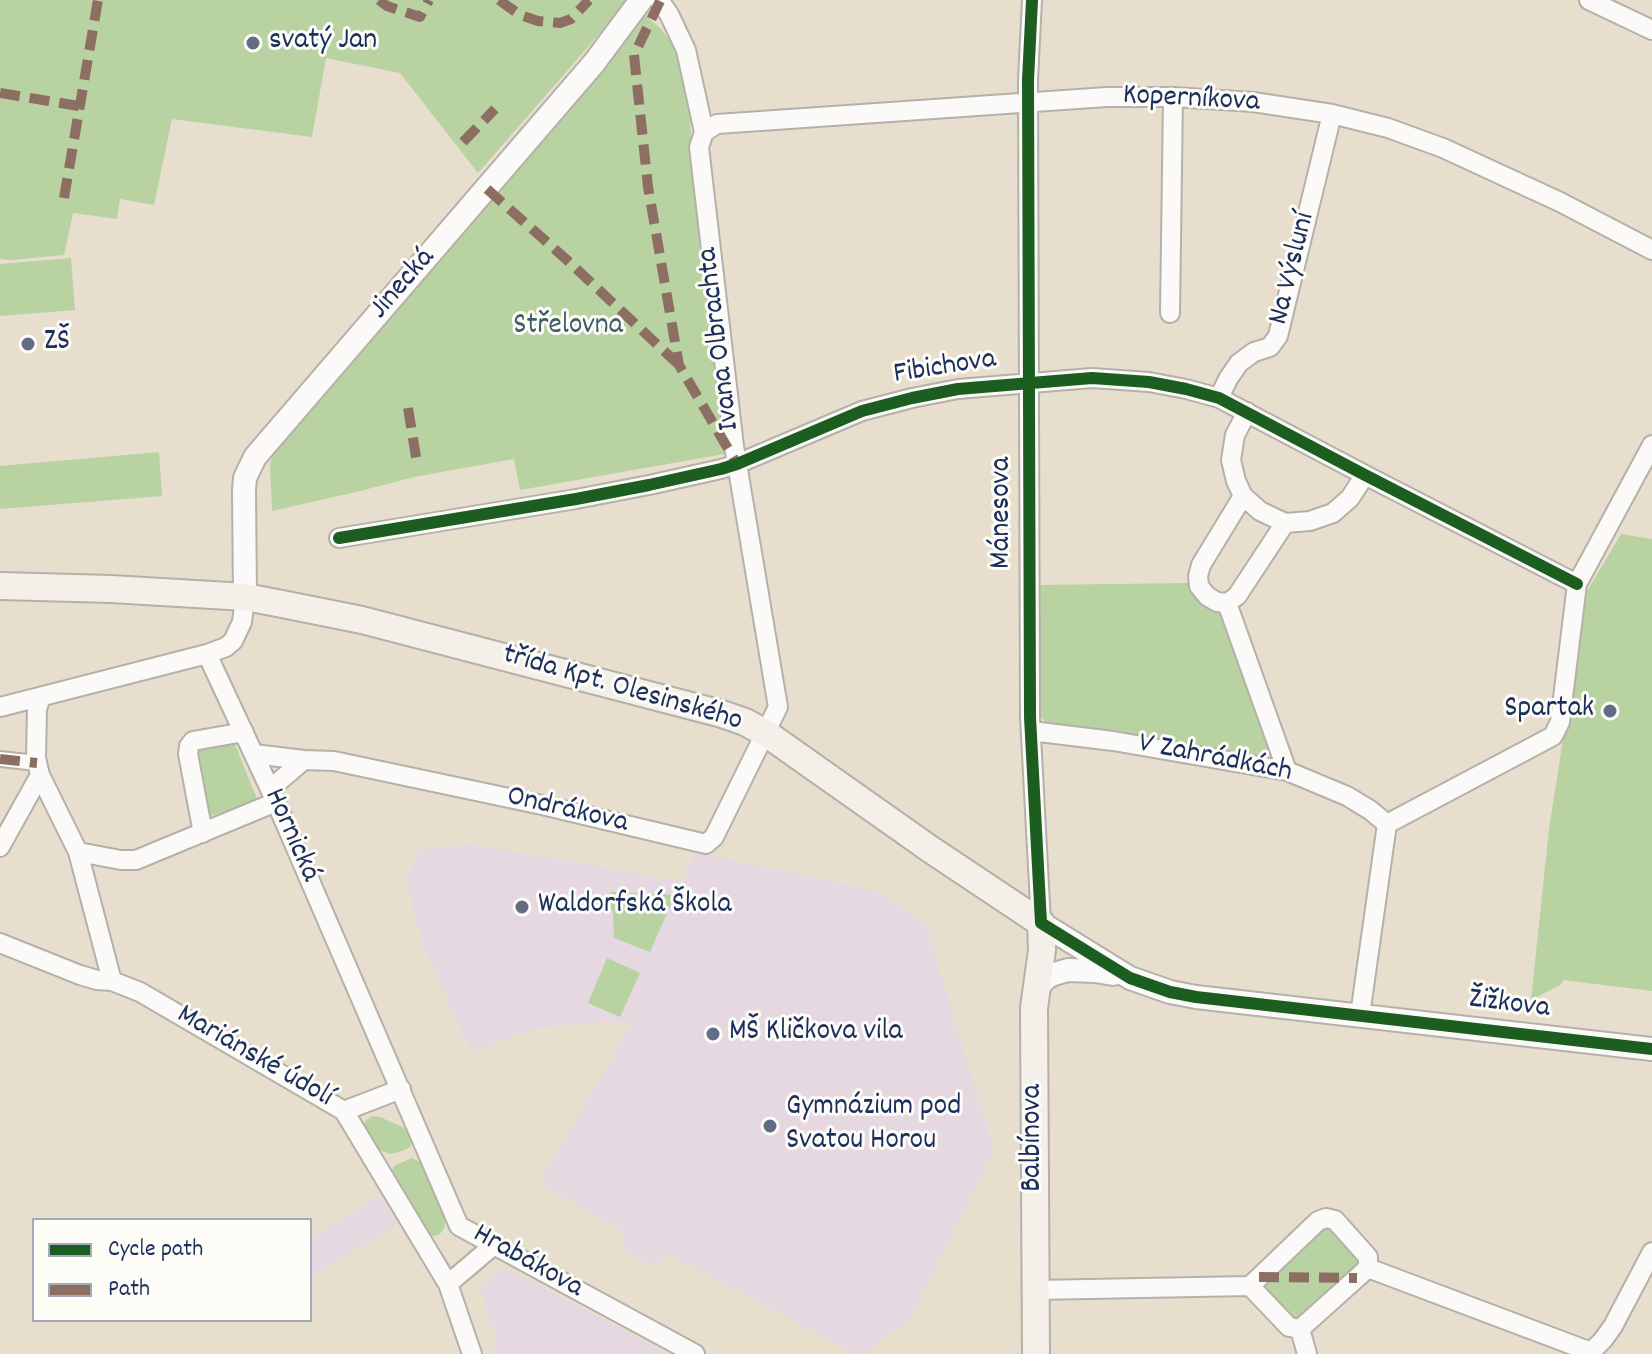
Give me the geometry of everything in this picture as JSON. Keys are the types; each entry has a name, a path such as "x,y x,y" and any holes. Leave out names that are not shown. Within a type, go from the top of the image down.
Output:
{"main road":[{"name":"třída Kpt. Olesinského","path":"0,586 245,597 362,620 722,714 767,734 1041,923"},
{"name":"Balbínova","path":"1036,1354 1034,1008 1042,950 1041,923"}],"street":[{"name":"Jinecká","path":"245,597 245,478 255,457 594,63 641,0"},
{"name":"Ivana Olbrachta","path":"659,0 686,50 704,132 699,147 737,464 778,707 767,734"},
{"name":"Mánesova","path":"1032,0 1029,102 1031,731 1041,923"},
{"path":"1589,0 1652,30"},
{"name":"Koperníkova","path":"704,132 717,124 1107,97 1253,102 1332,114 1388,128 1443,148 1560,202 1652,250"},
{"path":"1170,313 1173,97"},
{"name":"Na Výsluní","path":"1219,398 1239,363 1254,352 1270,347 1278,336 1332,114"},
{"name":"Fibichova","path":"339,538 576,499 737,464 862,411 912,398 958,389 1092,378 1121,379 1186,389 1219,398 1577,584"},
{"path":"1247,412 1235,435 1231,460 1243,496 1260,511 1285,523 1310,521 1333,513 1350,498 1365,475"},
{"path":"1360,1015 1387,824 1553,736 1560,722 1577,584 1652,445"},
{"path":"1243,496 1201,565 1199,586 1207,596 1227,603 1237,596 1285,523"},
{"path":"0,707 226,647 233,641 242,622 245,597"},
{"path":"1227,603 1287,771"},
{"name":"Hornická","path":"207,654 273,796 401,1089"},
{"path":"41,697 37,709 39,769 78,852 112,981"},
{"name":"V Zahrádkách","path":"1031,731 1129,743 1287,771 1347,796 1387,824"},
{"path":"203,833 189,746 193,741 244,732"},
{"name":"Ondrákova","path":"254,754 334,761 706,844 714,837 767,734"},
{"path":"0,759 39,769"},
{"path":"78,852 136,860 203,833 273,796 304,760"},
{"path":"0,847 39,769"},
{"path":"1041,923 1130,978"},
{"name":"Mariánské údolí","path":"0,943 80,975 112,981 140,992 344,1111 448,1284 472,1354"},
{"path":"1036,989 1046,978 1068,970 1095,971 1130,978"},
{"name":"Žižkova","path":"1130,978 1196,997 1652,1049"},
{"path":"344,1111 401,1089"},
{"name":"Hrabákova","path":"401,1089 459,1226 695,1354"},
{"path":"1035,1290 1250,1286 1318,1221 1326,1218 1335,1220 1368,1257 1368,1268 1300,1329"},
{"path":"448,1284 494,1245"},
{"path":"1368,1268 1590,1353 1613,1326 1652,1252"},
{"path":"1250,1286 1289,1327 1300,1329"},
{"path":"1300,1329 1307,1354"}],"shaded area":[{"path":"473,844 682,882 696,850 871,890 926,925 994,1150 910,1319 863,1354 856,1354 665,1252 655,1268 620,1246 626,1233 539,1183 633,1022 603,1021 534,1029 471,1051 425,950 412,908 408,877 419,850"},
{"path":"380,1196 397,1224 312,1277 312,1238"},
{"path":"504,1267 667,1354 496,1354 494,1346 497,1343 479,1287"}],"green space":[{"path":"0,0 625,0 608,24 478,173 400,73 326,58 312,137 172,119 154,205 120,199 117,219 73,213 64,255 12,260 0,259"},
{"name":"Střelovna","path":"645,15 661,29 682,56 691,101 690,122 724,454 520,490 514,459 414,477 272,511 271,460 282,442"},
{"path":"71,258 75,310 0,316 0,264"},
{"path":"159,452 162,496 0,509 0,466"},
{"name":"Spartak","path":"1621,534 1652,539 1652,991 1563,980 1562,984 1531,1000 1549,829 1586,593"},
{"path":"1189,583 1223,616 1272,752 1261,757 1048,725 1037,706 1037,585"},
{"path":"234,742 258,801 207,817 194,748"},
{"path":"612,892 675,895 650,952 614,938 613,912 605,897"},
{"path":"607,958 640,973 620,1017 588,1003"},
{"path":"372,1116 404,1128 412,1141 410,1147 391,1154 367,1146 362,1131 366,1120"},
{"path":"412,1158 420,1162 446,1221 440,1234 434,1236 424,1233 390,1175 394,1166"},
{"path":"1327,1224 1358,1256 1361,1264 1300,1320 1292,1319 1263,1288 1261,1281"}],"marked path":[{"path":"64,198 98,0"},
{"path":"379,0 387,6 420,17 429,0"},
{"path":"499,0 520,15 560,23 571,19 589,0"},
{"path":"660,1 634,55 648,187 679,365 737,464"},
{"path":"0,93 79,106"},
{"path":"463,142 495,109"},
{"path":"487,189 679,365"},
{"path":"408,408 417,463"},
{"path":"0,759 37,763"},
{"path":"1259,1277 1357,1278"}],"cycle path":[{"path":"1032,0 1028,80 1030,717 1041,923 1130,978 1170,992 1652,1049"},
{"path":"339,538 576,499 721,469 862,411 912,398 958,389 1092,378 1149,382 1219,398 1577,584"}],"place":[{"name":"svatý Jan","path":"253,43"},
{"name":"ZŠ","path":"28,344"},
{"name":"Spartak","path":"1610,711"},
{"name":"Waldorfská Škola","path":"522,907"},
{"name":"MŠ Kličkova vila","path":"713,1034"},
{"name":"Gymnázium pod Svatou Horou","path":"770,1126"}]}
